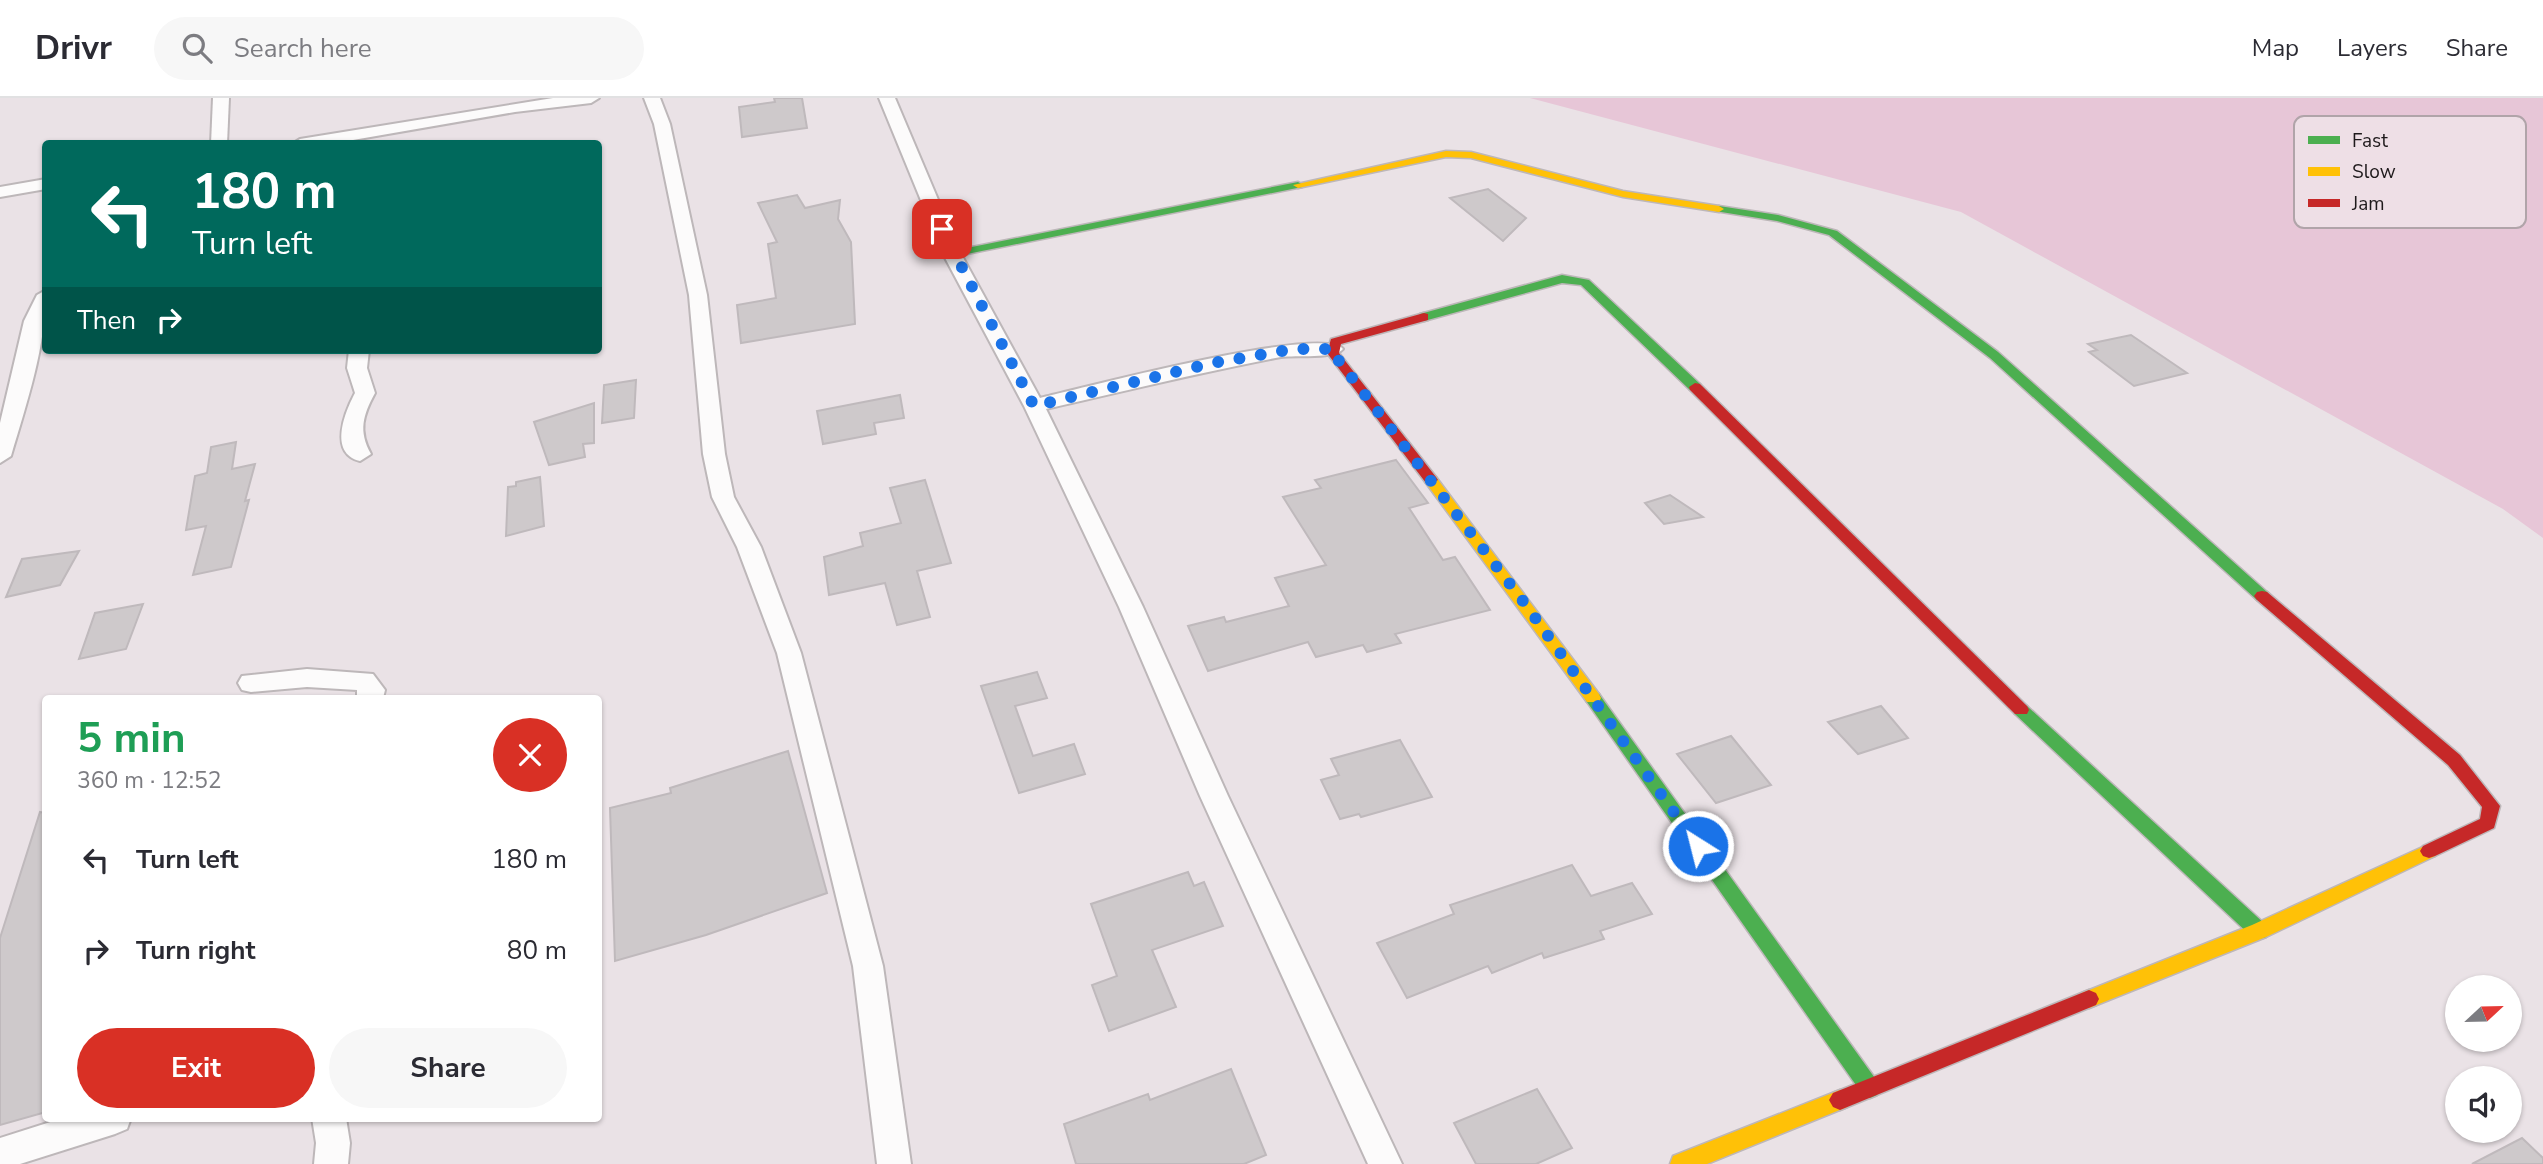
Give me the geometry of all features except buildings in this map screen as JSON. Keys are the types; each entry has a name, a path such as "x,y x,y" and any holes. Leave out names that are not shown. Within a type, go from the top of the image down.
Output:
{"street":[{"path":"219,140 221,98"},
{"path":"323,140 591,98"},
{"path":"652,98 662,124 698,295 714,454 723,497 748,547 789,653 868,966 894,1164"},
{"path":"887,98 952,254 1034,406 1130,607 1214,796 1385,1164"},
{"path":"403,140 405,126"},
{"path":"952,254 1149,217 1446,154 1471,155 1623,194 1777,218 1833,233 1994,355 2288,620 2454,760 2491,806 2487,823 2259,931 1681,1164"},
{"path":"0,192 42,185"},
{"path":"1870,1088 1526,605 1333,353 1335,342 1542,283 1562,279 1586,282 1754,443 1967,660 2259,931"},
{"path":"0,456 19,395 34,321 42,304"},
{"path":"1034,406 1213,363 1304,348 1333,349"},
{"path":"359,354 357,368 365,393 352,417 350,438 360,454"},
{"path":"251,683 307,678 364,681 372,690 371,695"},
{"path":"0,1154 102,1122"},
{"path":"330,1122 333,1143 331,1164"}],"shaded area":[{"path":"1530,98 2543,98 2543,538 2503,509 1961,212"}],"traffic: fast":[{"path":"952,254 1298,185"},
{"path":"1719,209 1778,218 1833,233 1994,355 2262,596"},
{"path":"1424,317 1542,283 1562,279 1585,282 1695,387"},
{"path":"1593,698 1870,1088"},
{"path":"2021,710 2259,931"}],"traffic: slow":[{"path":"1298,185 1446,154 1471,155 1623,194 1719,209"},
{"path":"1431,480 1593,698"},
{"path":"2089,999 2259,931 2429,851"},
{"path":"1681,1164 1840,1100"}],"traffic: jam":[{"path":"1424,317 1335,342 1333,353 1431,480"},
{"path":"1695,387 2021,710"},
{"path":"2262,596 2454,760 2491,806 2488,823 2429,851"},
{"path":"1840,1100 2089,999"}],"route":[{"path":"942,229 952,254 1034,406 1213,363 1294,349 1333,349 1333,353 1526,605 1698,846"}]}
